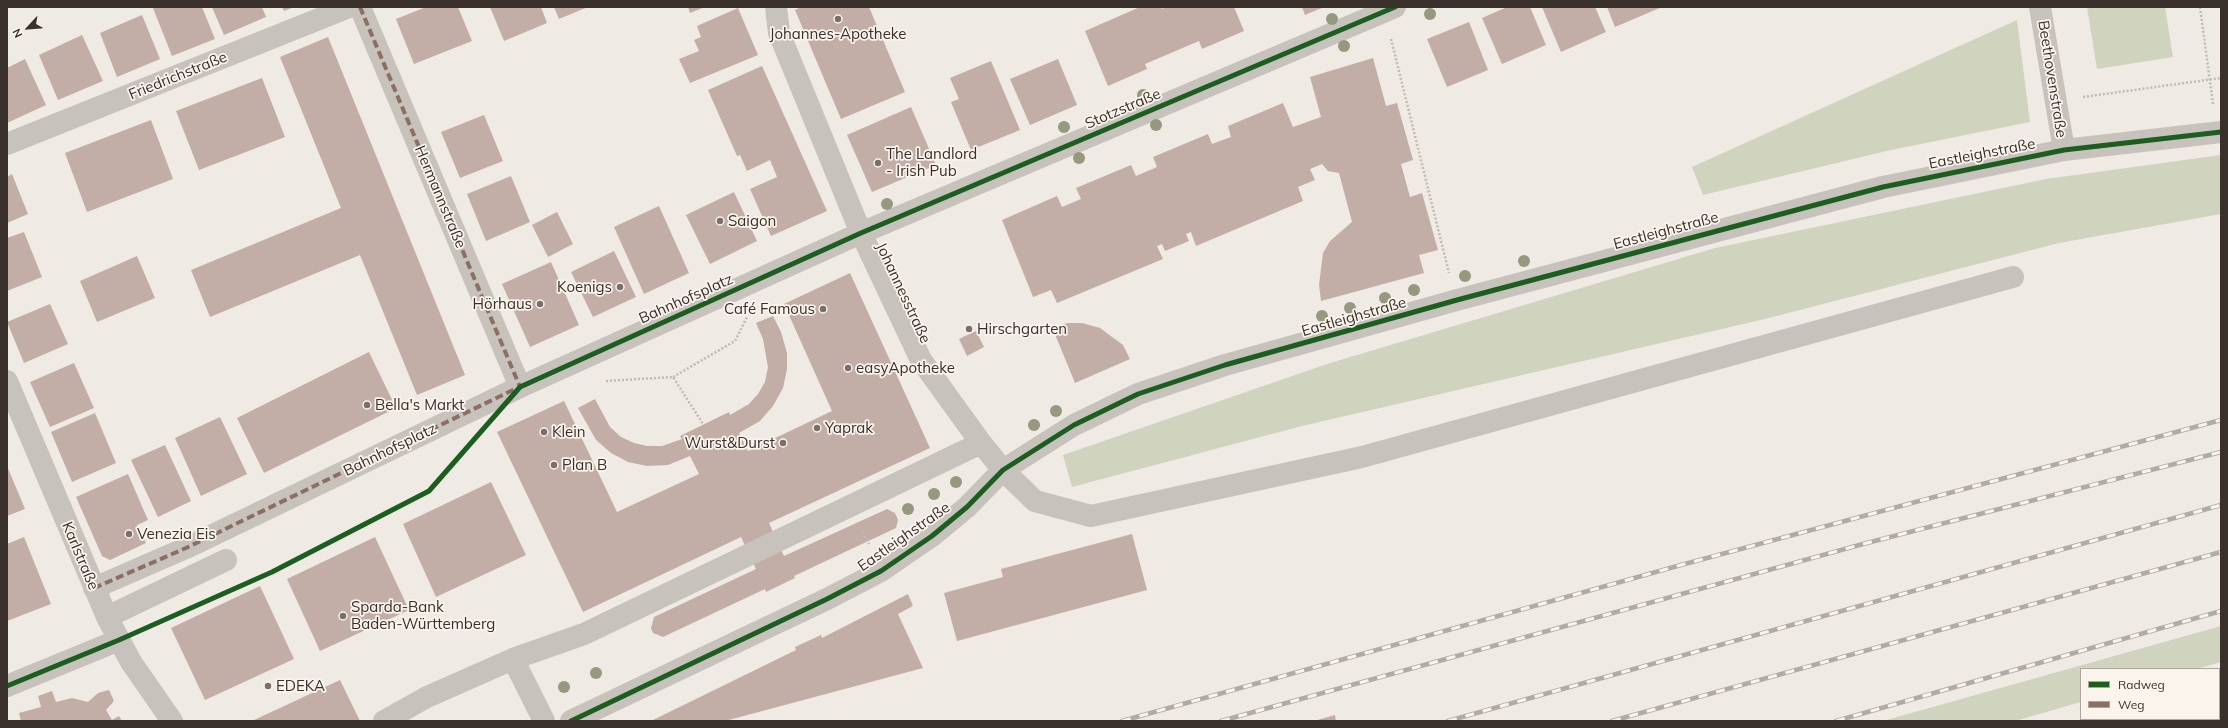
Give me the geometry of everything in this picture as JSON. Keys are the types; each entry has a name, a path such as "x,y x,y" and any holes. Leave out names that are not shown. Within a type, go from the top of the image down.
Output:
{"street":[{"name":"Friedrichstraße","path":"7,144 349,7"},
{"name":"Hermannstraße","path":"360,7 520,387"},
{"name":"Johannesstraße","path":"776,7 779,33 861,233 921,360 981,443 1003,470 1035,501 1091,516 1362,457 2013,277"},
{"name":"Beethovenstraße","path":"2040,7 2064,150"},
{"name":"Stotzstraße","path":"861,233 1387,8"},
{"name":"Eastleighstraße","path":"571,721 827,599 881,571 932,536 967,507 1003,470 1074,425 1138,394 1225,365 1457,300 1882,187 2064,150 2219,132"},
{"name":"Bahnhofsplatz","path":"94,588 186,548 520,387 861,233"},
{"name":"Karlstraße","path":"7,381 107,617 119,640 172,721"},
{"path":"384,721 427,697 513,659 584,634 851,507 981,443"},
{"path":"107,617 226,560"},
{"path":"7,686 119,640"},
{"path":"513,659 544,721"}],"path":[{"path":"2200,7 2219,132"},
{"path":"1387,8 1457,300"},
{"path":"2055,100 2221,78"},
{"path":"604,381 673,377 735,341 747,316"},
{"path":"673,377 703,424"},
{"path":"851,507 881,571"}],"green space":[{"path":"2087,7 2165,7 2173,57 2097,69"},
{"path":"2017,20 2030,122 1891,150 1703,195 1692,167"},
{"path":"2221,155 2221,214 2059,243 1765,319 1302,426 1072,487 1063,455 1327,364 1715,248 2046,179"},
{"path":"2221,626 2221,662 2200,668 2080,668 2080,702 2015,721 1883,721"}],"building":[{"path":"202,7 215,39 172,56 153,8"},
{"path":"212,7 262,7 266,17 224,35"},
{"path":"282,7 294,7 284,11"},
{"path":"426,7 458,7 472,41 414,64 396,19"},
{"path":"490,7 541,7 547,23 504,41"},
{"path":"554,7 588,7 559,19"},
{"path":"688,7 705,7 690,13"},
{"path":"801,7 869,7 905,92 841,119 795,10"},
{"path":"1140,7 1161,7 1162,9 1166,7 1234,7 1244,31 1202,49 1199,41 1145,64 1147,69 1108,86 1085,31"},
{"path":"1302,7 1324,7 1305,15"},
{"path":"1507,7 1530,7 1546,45 1502,64 1482,18"},
{"path":"1542,7 1595,7 1606,32 1561,52"},
{"path":"1607,7 1662,7 1615,27"},
{"path":"738,8 758,55 690,83 679,59 699,51 694,40 701,37 697,26"},
{"path":"142,15 160,59 117,77 100,33"},
{"path":"1469,22 1488,70 1447,87 1427,39"},
{"path":"82,35 103,81 58,100 39,55"},
{"path":"328,37 465,375 417,395 360,255 210,317 191,270 341,208 280,57"},
{"path":"1373,58 1386,106 1397,103 1413,160 1401,164 1410,197 1422,193 1438,250 1419,255 1424,273 1321,301 1319,285 1323,253 1330,241 1352,222 1339,173 1328,171 1322,164 1310,169 1315,180 1298,187 1303,201 1196,246 1191,232 1186,234 1189,241 1165,251 1162,244 1157,246 1163,259 1057,303 1051,290 1033,297 1002,220 1057,196 1062,207 1081,199 1076,188 1131,165 1136,176 1157,167 1153,157 1208,134 1212,144 1231,137 1228,126 1283,103 1293,127 1321,117 1310,77"},
{"path":"25,59 46,105 7,123 7,68"},
{"path":"1058,59 1077,105 1030,125 1010,79"},
{"path":"991,61 1020,130 971,150 951,102 959,99 950,78"},
{"path":"762,66 827,211 771,236 750,189 777,177 770,160 747,171 740,155 737,156 708,90"},
{"path":"262,78 285,137 199,170 176,111"},
{"path":"911,107 936,165 872,192 847,135"},
{"path":"484,115 503,161 460,178 441,132"},
{"path":"151,120 173,179 87,212 65,153"},
{"path":"12,174 28,214 7,223 7,177"},
{"path":"511,176 530,222 486,241 467,194"},
{"path":"734,192 757,241 710,264 686,215"},
{"path":"659,206 689,273 644,294 614,227"},
{"path":"557,212 573,244 548,257 532,225"},
{"path":"24,232 42,277 7,291 7,238"},
{"path":"614,251 636,297 593,317 571,272"},
{"path":"137,256 155,298 97,322 80,281"},
{"name":"Hörhaus","path":"551,262 579,325 530,347 502,284"},
{"path":"850,273 930,448 769,523 784,556 887,509 895,513 898,520 896,528 794,576 795,578 766,592 765,589 663,637 653,633 651,628 654,617 756,569 741,537 583,612 497,432 564,401 617,512 699,474 690,456 668,465 647,466 628,462 611,453 596,440 578,408 595,399 610,427 621,437 634,443 647,446 662,446 682,439 680,436 729,412 730,415 749,404 758,394 765,382 768,367 763,339 756,323 773,316 781,332 787,353 787,369 783,388 773,406 760,421 739,433 748,451 832,411 784,304"},
{"path":"50,304 68,344 24,363 7,322"},
{"path":"1068,323 1082,323 1100,328 1123,345 1130,359 1075,383 1052,327"},
{"path":"976,331 984,347 967,356 959,339"},
{"path":"369,352 396,408 264,473 237,418"},
{"path":"74,363 94,408 50,427 30,382"},
{"path":"95,413 116,463 72,482 51,432"},
{"path":"220,417 247,474 201,496 175,438"},
{"path":"165,445 191,501 158,517 131,460"},
{"path":"7,466 25,509 7,516"},
{"path":"128,474 148,520 137,525 146,543 110,560 102,556 76,497"},
{"path":"491,482 526,555 436,597 403,524"},
{"path":"1132,534 1147,590 957,641 944,593 1003,577 1001,569"},
{"path":"24,537 51,604 7,621 7,544"},
{"path":"375,537 409,610 320,651 287,579"},
{"path":"260,586 294,659 205,700 171,628"},
{"path":"908,594 913,606 898,614 923,668 725,721 651,721 796,650 795,647 821,635 822,638"},
{"path":"340,680 360,721 252,721"},
{"path":"109,690 114,701 106,710 112,720 119,716 122,721 21,721 19,713 41,707 38,696 52,691 56,702 72,698 88,702 98,693"},
{"path":"1335,715 1336,721 1314,721"}],"railway":[{"path":"1122,721 1681,565 2221,420"},
{"path":"1221,721 1863,544 2221,452"},
{"path":"1448,721 2221,505"},
{"path":"1612,721 2221,552"},
{"path":"1836,721 2221,611"}],"marked path":[{"path":"360,7 520,387"},
{"path":"94,588 186,548 515,389"}],"cycle path":[{"path":"7,686 119,640 272,572 429,491 520,387 861,233 1395,7"},
{"path":"571,721 827,599 881,571 932,536 967,507 1003,470 1074,425 1138,394 1225,365 1457,300 1883,187 2064,150 2221,132"}],"place":[{"name":"Johannes-Apotheke","path":"838,19"},
{"name":"The Landlord - Irish Pub","path":"878,163"},
{"name":"Saigon","path":"720,221"},
{"name":"Koenigs","path":"620,287"},
{"name":"Hörhaus","path":"540,304"},
{"name":"Café Famous","path":"823,309"},
{"name":"Hirschgarten","path":"969,329"},
{"name":"easyApotheke","path":"848,368"},
{"name":"Bella's Markt","path":"367,405"},
{"name":"Yaprak","path":"817,428"},
{"name":"Klein","path":"544,432"},
{"name":"Wurst&Durst","path":"783,443"},
{"name":"Plan B","path":"554,465"},
{"name":"Venezia Eis","path":"129,534"},
{"name":"Sparda-Bank Baden-Württemberg","path":"343,616"},
{"name":"EDEKA","path":"268,686"}]}
